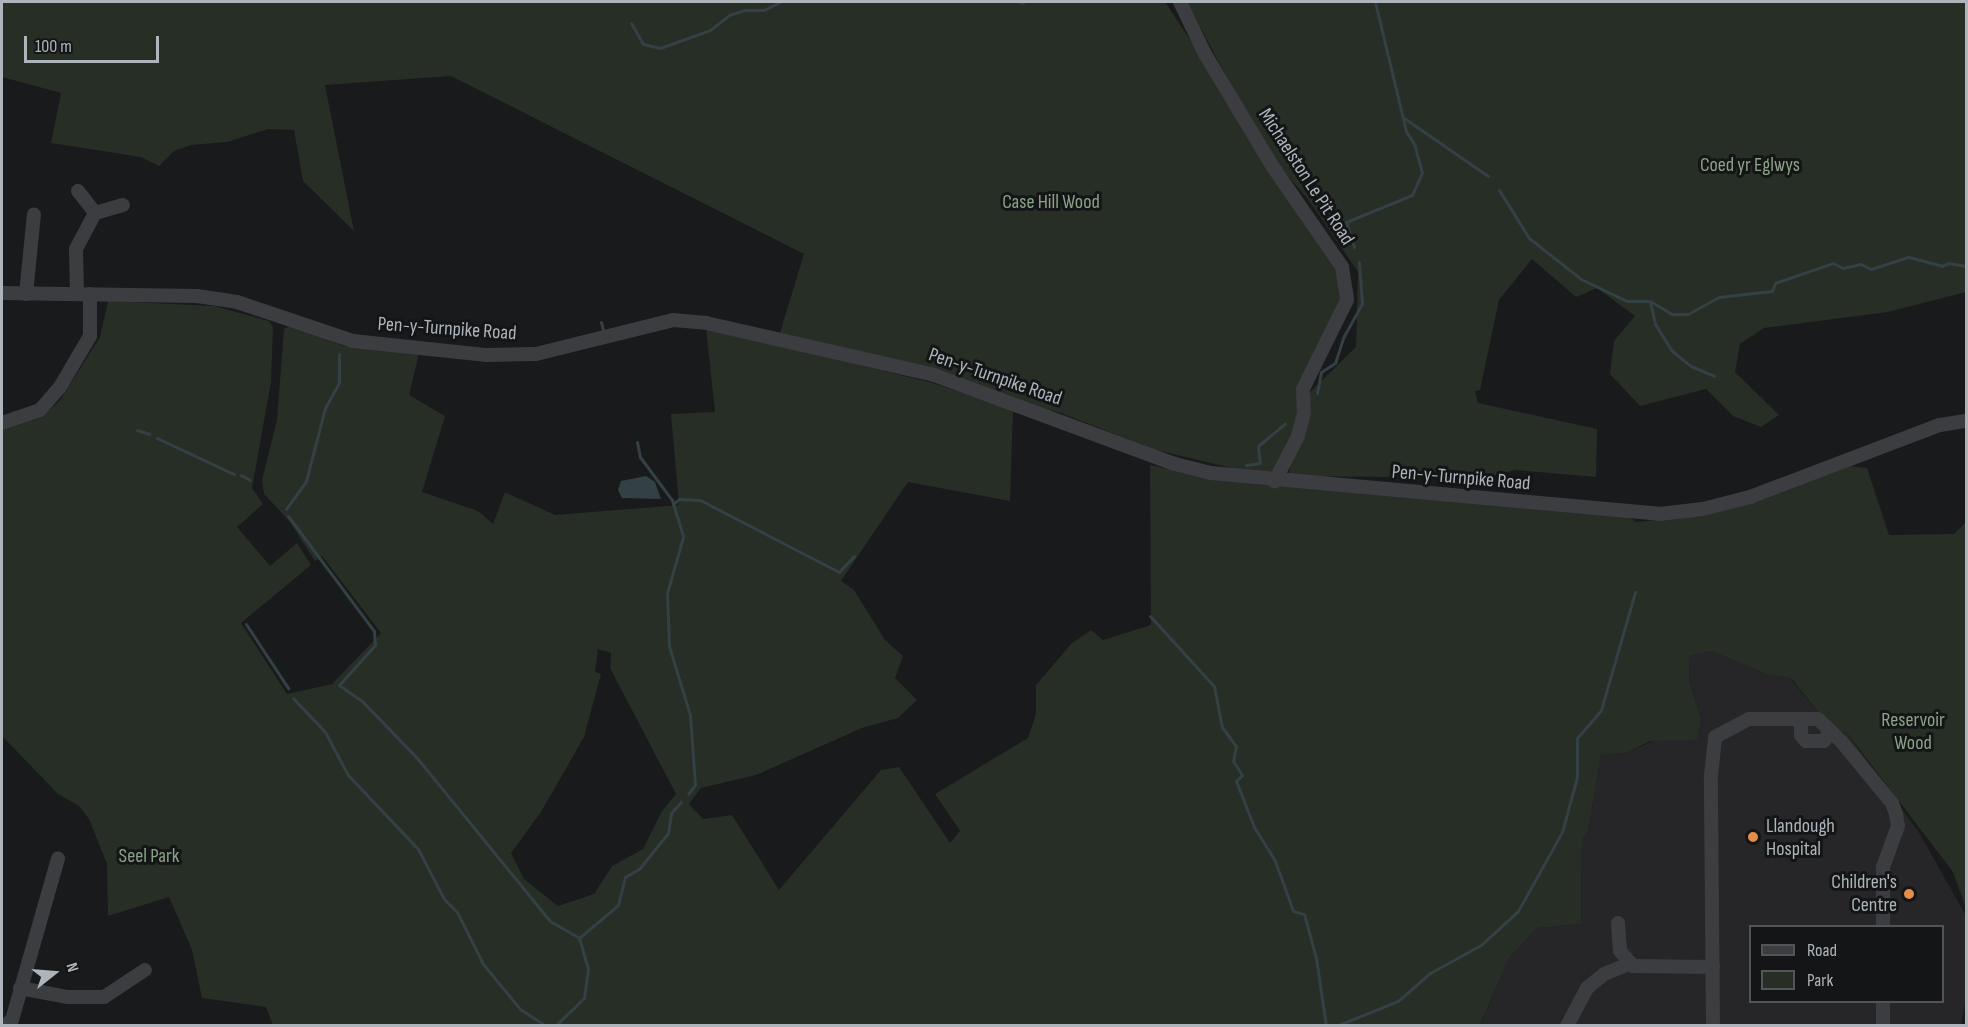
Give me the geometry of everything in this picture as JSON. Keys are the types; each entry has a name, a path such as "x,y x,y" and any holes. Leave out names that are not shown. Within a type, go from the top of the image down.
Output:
{"street":[{"name":"Michaelston Le Pit Road","path":"1180,2 1205,54 1273,167 1342,267 1347,300 1304,389 1298,435 1275,481"},
{"path":"78,191 95,213"},
{"path":"2,423 40,410 48,404 90,336 76,249 95,213 123,205"},
{"path":"26,294 34,214"},
{"name":"Pen-y-Turnpike Road","path":"2,293 197,296 237,302 352,341 487,355 536,354 664,321 706,323 934,375 1174,465 1275,481 1659,514 1750,497 1940,425 1966,421"},
{"path":"1713,1026 1711,776 1715,736 1749,719 1818,719 1830,731 1892,803 1896,814 1898,826 1883,867 1883,925"},
{"path":"1801,719 1801,735 1806,741 1824,741 1830,731"},
{"path":"4,1026 12,1020 58,858"},
{"path":"1618,923 1620,951 1629,964 1637,967 1713,967"},
{"path":"1567,1026 1587,988 1604,974 1629,964"},
{"path":"20,988 68,997 104,997 145,970"},
{"path":"1883,1003 1883,1026"}],"shaded area":[{"path":"646,476 655,482 661,499 622,498 618,490 621,481"},
{"name":"Llandough Hospital","path":"1711,651 1766,674 1791,679 1831,729 1847,733 1920,834 1966,916 1966,999 1961,1025 1480,1026 1509,958 1537,928 1581,924 1582,840 1588,832 1601,755 1627,753 1701,718 1689,681 1690,656"}],"green space":[{"name":"Case Hill Wood","path":"2,2 1165,2 1339,265 1345,300 1327,338 1302,412 1273,471 1257,474 1156,450 1061,413 779,336 804,254 451,76 325,85 354,231 303,181 294,130 268,129 227,142 191,145 174,151 159,166 141,157 51,143 61,93 2,77"},
{"name":"Coed yr Eglwys","path":"1187,2 1966,2 1966,292 1888,312 1764,328 1740,344 1735,372 1779,415 1761,427 1733,416 1706,389 1640,406 1610,374 1614,341 1635,316 1597,288 1576,297 1532,259 1499,300 1480,390 1475,391 1478,403 1597,429 1596,477 1515,470 1483,478 1288,476 1311,391 1356,347 1358,272 1308,199 1265,150"},
{"path":"108,301 214,306 269,321 273,327 271,382 252,488 263,504 237,527 270,566 297,543 311,565 241,623 287,694 332,684 381,633 322,556 315,561 290,522 264,494 262,480 277,420 284,329 291,325 344,346 419,353 409,395 445,416 422,492 478,511 493,524 505,492 555,515 679,505 671,414 715,412 706,328 933,383 1013,410 1010,501 908,482 841,581 854,590 885,640 903,656 895,678 917,700 898,718 862,728 756,775 701,788 689,804 703,819 732,815 779,890 881,770 899,767 950,843 960,831 935,794 1028,738 1036,714 1036,685 1072,643 1091,630 1103,640 1151,625 1150,465 1219,479 1630,517 1636,522 1707,515 1850,466 1867,468 1889,535 1954,534 1966,522 1966,908 1953,872 1847,733 1831,729 1792,679 1766,674 1711,651 1690,656 1689,681 1701,718 1697,740 1650,741 1627,753 1601,755 1588,832 1582,840 1581,924 1537,928 1509,958 1480,1025 273,1025 266,1007 202,998 192,950 169,897 108,916 107,864 89,819 79,806 58,794 2,736 2,430 39,418 59,402 100,337","holes":["598,649 611,653 610,668 676,794 662,811 643,849 612,866 594,894 558,906 524,879 511,853 541,812 584,737 601,674 595,672"]}],"waterway":[{"path":"631,23 643,44 660,48 710,30 729,15 744,10 764,10 780,2"},
{"path":"1019,2 1023,3"},
{"path":"1354,247 1346,222 1412,195 1422,173 1414,144 1406,131 1375,2"},
{"path":"1404,118 1488,176"},
{"path":"1499,190 1529,238 1581,279 1627,301 1650,301 1672,314 1688,314 1719,297 1772,291 1775,283 1833,263 1843,268 1861,264 1871,269 1909,257 1942,266 1949,263 1966,266"},
{"path":"1317,393 1321,372 1335,363 1344,336 1362,304 1359,262"},
{"path":"1650,302 1655,324 1671,350 1691,366 1714,376"},
{"path":"601,322 603,330"},
{"path":"286,509 306,481 325,408 339,383 339,354"},
{"path":"1246,465 1260,463 1258,446 1285,423"},
{"path":"137,430 149,434"},
{"path":"157,438 234,474"},
{"path":"637,442 640,457 672,500 683,537 667,593 669,646 690,715 695,785 688,794"},
{"path":"241,475 250,480"},
{"path":"673,504 679,499 700,500 839,572 854,556"},
{"path":"288,516 374,631 375,645 339,685 363,702 417,758 550,921 579,938"},
{"path":"1336,1026 1398,1001 1430,973 1481,945 1518,911 1562,832 1577,777 1577,738 1601,710 1635,592"},
{"path":"1150,616 1214,686 1222,727 1236,746 1233,761 1242,775 1236,781 1254,827 1275,861 1293,911 1304,914 1316,958 1326,1026"},
{"path":"246,624 288,688"},
{"path":"293,698 325,732 348,775 418,849 444,899 457,912 483,964 520,1009 546,1026"},
{"path":"555,1026 584,998 588,969 579,938 618,905 625,877 639,869 668,833 671,813 681,802"}],"place":[{"name":"Llandough Hospital","path":"1753,837"},
{"name":"Children's Centre","path":"1909,894"}],"park label":[{"name":"Reservoir Wood","path":"1913,732"},
{"name":"Seel Park","path":"149,856"}]}
